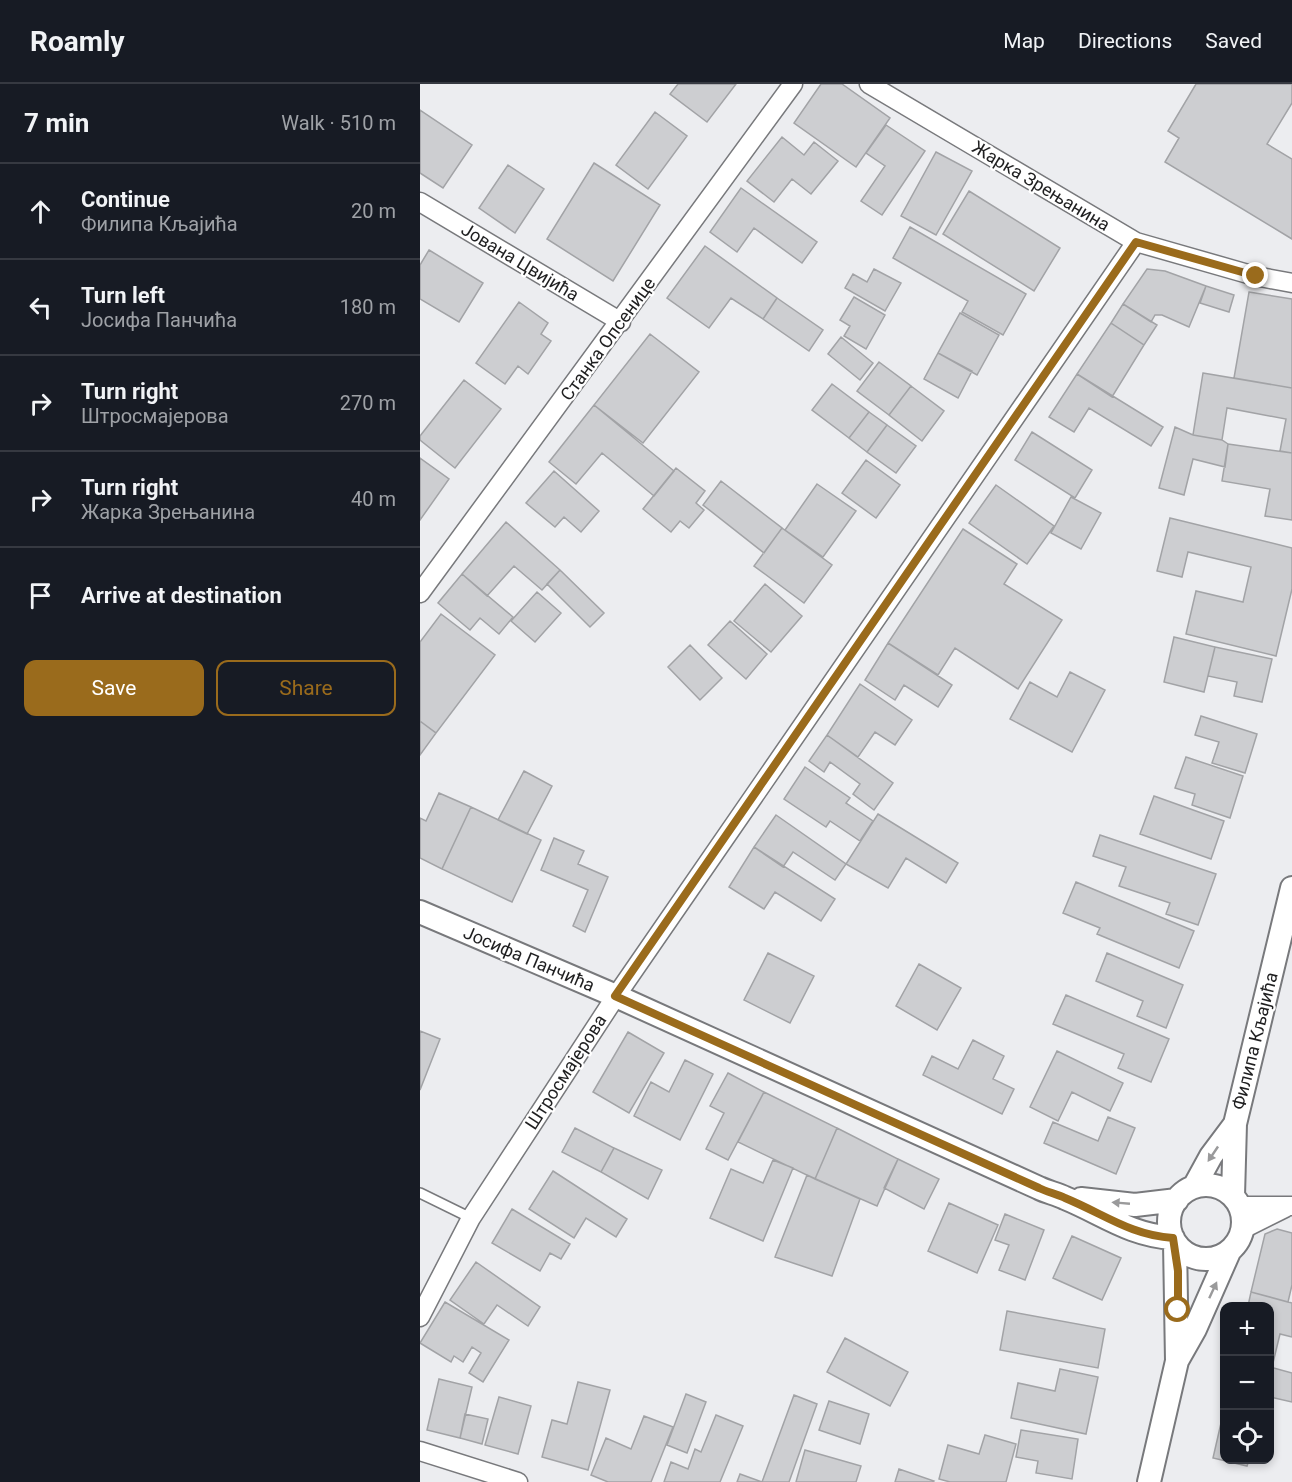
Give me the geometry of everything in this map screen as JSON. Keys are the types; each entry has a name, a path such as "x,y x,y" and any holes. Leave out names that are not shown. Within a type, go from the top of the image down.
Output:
{"street":[{"name":"Станка Опсенице","path":"422,586 621,322 794,84"},
{"name":"Жарка Зрењанина","path":"869,84 1136,242 1256,276 1292,283"},
{"name":"Јована Цвијића","path":"420,202 621,322"},
{"name":"Штросмајерова","path":"420,1317 471,1218 615,996 1136,242"},
{"name":"Филипа Кљајића","path":"1236,1201 1235,1124 1292,888"},
{"name":"Јосифа Панчића","path":"420,912 615,996 1039,1188 1065,1197 1137,1233 1174,1241"},
{"name":"Филипа Кљајића","path":"1186,1193 1235,1124"},
{"path":"1149,1482 1177,1361 1174,1241 1170,1218 1186,1193 1215,1186 1236,1201 1289,1207"},
{"name":"Јосифа Панчића","path":"1065,1197 1135,1205 1186,1193"},
{"path":"1177,1361 1195,1329 1229,1252 1240,1239 1243,1229 1236,1201"},
{"path":"1243,1229 1289,1207"},
{"path":"1174,1241 1182,1251 1200,1259 1220,1257 1229,1252"},
{"path":"420,1451 518,1482"}],"lane":[{"path":"420,1192 471,1218"}],"building":[{"path":"678,84 736,84 707,122 670,94"},
{"path":"821,84 842,84 890,118 856,167 794,123"},
{"path":"1196,84 1292,84 1292,103 1267,144 1292,159 1292,239 1165,162 1179,138 1168,131"},
{"path":"420,110 472,145 443,188 420,173"},
{"path":"655,112 687,136 648,189 616,165"},
{"path":"886,125 925,151 882,215 861,201 885,166 866,153"},
{"path":"782,137 804,155 814,142 838,161 811,194 792,179 774,202 747,181"},
{"path":"936,152 972,171 936,235 901,216"},
{"path":"594,163 660,205 613,281 547,239"},
{"path":"508,165 544,189 515,233 479,208"},
{"path":"741,188 817,242 802,263 754,228 737,252 710,232"},
{"path":"969,191 1060,248 1034,291 943,234"},
{"path":"910,227 1026,294 1003,335 962,312 968,301 893,258"},
{"path":"705,246 777,298 763,319 731,298 709,328 667,298"},
{"path":"429,250 483,283 459,322 420,299 420,265"},
{"path":"874,269 901,283 885,311 845,288 853,274 867,282"},
{"path":"1147,269 1165,271 1206,286 1189,327 1162,315 1155,315 1151,322 1123,304"},
{"path":"1206,286 1234,295 1229,312 1200,303"},
{"path":"1249,292 1292,299 1292,388 1234,378"},
{"path":"854,297 885,315 866,349 844,336 850,326 840,320"},
{"path":"777,298 823,330 809,351 763,319"},
{"path":"519,302 548,323 541,334 551,341 528,374 518,366 505,384 476,363"},
{"path":"1123,304 1157,325 1144,345 1111,323"},
{"path":"960,313 999,335 977,375 938,353"},
{"path":"1111,323 1144,345 1112,397 1077,374"},
{"path":"650,334 699,372 643,443 594,405"},
{"path":"841,337 873,363 860,380 828,354"},
{"path":"938,353 972,371 958,398 924,379"},
{"path":"879,362 911,386 889,415 857,391"},
{"path":"1203,373 1292,388 1292,453 1280,451 1286,419 1227,408 1222,440 1193,435"},
{"path":"1077,374 1163,427 1151,446 1089,408 1074,432 1049,417"},
{"path":"464,380 501,409 455,468 420,440 420,436"},
{"path":"832,384 869,412 849,438 812,410"},
{"path":"911,386 944,411 922,441 889,415"},
{"path":"594,405 674,471 654,496 602,453 576,484 549,462"},
{"path":"869,412 887,425 867,452 849,438"},
{"path":"887,425 916,446 896,473 867,452"},
{"path":"1175,427 1193,435 1222,440 1228,444 1225,467 1193,459 1184,495 1159,488"},
{"path":"1032,432 1092,470 1075,498 1015,460"},
{"path":"1228,444 1292,453 1292,520 1265,516 1270,489 1222,481"},
{"path":"420,458 449,479 420,520"},
{"path":"866,460 900,485 876,518 842,493"},
{"path":"676,468 705,491 696,503 704,510 689,528 680,521 671,532 643,509"},
{"path":"554,471 599,511 581,532 564,517 555,527 526,503"},
{"path":"721,481 782,528 764,553 703,505"},
{"path":"817,484 856,511 823,557 785,530"},
{"path":"996,485 1054,526 1027,564 969,523"},
{"path":"1071,497 1101,513 1081,549 1051,533"},
{"path":"1170,518 1292,548 1292,589 1276,656 1186,634 1196,591 1243,602 1251,567 1188,552 1182,577 1157,571"},
{"path":"506,522 560,570 542,590 514,566 487,596 462,574"},
{"path":"782,528 832,565 804,603 754,566"},
{"path":"963,529 1017,564 1004,584 1062,620 1018,689 955,648 938,675 888,643"},
{"path":"560,570 604,613 590,627 547,584"},
{"path":"462,574 513,617 499,634 480,618 470,630 438,603"},
{"path":"765,584 802,616 771,652 734,621"},
{"path":"537,592 561,613 535,642 511,621"},
{"path":"441,614 495,655 436,733 420,721 420,642"},
{"path":"730,621 767,654 746,679 708,645"},
{"path":"1174,637 1215,647 1204,692 1164,682"},
{"path":"888,643 952,685 938,707 904,685 895,700 865,680"},
{"path":"690,645 722,678 700,700 668,667"},
{"path":"1215,647 1272,659 1262,702 1234,696 1237,682 1208,676"},
{"path":"1070,672 1105,690 1072,752 1010,719 1030,682 1057,697"},
{"path":"860,684 912,720 895,745 875,732 858,757 827,735"},
{"path":"1201,716 1257,734 1245,773 1212,763 1219,742 1195,735"},
{"path":"420,721 436,733 420,755"},
{"path":"827,735 893,783 874,810 853,794 860,784 830,762 824,772 809,761"},
{"path":"1186,757 1243,776 1230,818 1192,805 1195,794 1175,788"},
{"path":"805,767 850,798 846,803 873,821 860,841 830,821 826,827 784,799"},
{"path":"524,771 552,786 527,834 498,820"},
{"path":"439,793 471,807 442,869 420,858 420,818 426,821"},
{"path":"1154,796 1224,821 1211,859 1140,834"},
{"path":"471,807 541,840 512,902 442,869"},
{"path":"878,814 958,863 946,883 906,858 888,888 846,864"},
{"path":"776,815 846,864 835,880 793,852 783,867 754,847"},
{"path":"1100,835 1216,874 1198,925 1166,914 1170,903 1119,886 1126,867 1093,856"},
{"path":"554,838 584,851 578,864 608,877 585,932 573,926 588,890 541,870"},
{"path":"754,847 835,899 821,921 775,892 764,909 729,887"},
{"path":"1076,882 1194,931 1179,968 1097,934 1100,928 1063,913"},
{"path":"768,953 814,976 790,1023 744,1000"},
{"path":"1107,953 1183,985 1166,1028 1137,1016 1143,1001 1096,981"},
{"path":"919,964 961,988 937,1030 896,1006"},
{"path":"1066,995 1169,1039 1151,1082 1118,1068 1124,1054 1053,1024"},
{"path":"420,1031 440,1039 420,1090"},
{"path":"628,1032 664,1053 629,1113 593,1092"},
{"path":"973,1040 1004,1056 993,1079 1014,1089 1002,1114 923,1075 932,1056 958,1069"},
{"path":"1057,1051 1123,1083 1110,1111 1072,1092 1058,1121 1030,1107"},
{"path":"685,1060 713,1074 680,1140 634,1116 651,1082 669,1092"},
{"path":"728,1073 764,1092 728,1160 706,1149 724,1113 710,1106"},
{"path":"764,1092 837,1128 815,1179 738,1142"},
{"path":"1108,1117 1135,1128 1116,1174 1044,1143 1053,1122 1098,1141"},
{"path":"575,1128 614,1148 601,1172 562,1152"},
{"path":"837,1128 898,1159 877,1206 815,1179"},
{"path":"614,1148 662,1170 648,1199 601,1172"},
{"path":"898,1159 939,1179 924,1209 884,1188"},
{"path":"773,1160 793,1168 763,1241 710,1218 731,1169 763,1183"},
{"path":"553,1171 627,1219 616,1237 586,1218 574,1238 529,1209"},
{"path":"807,1175 860,1199 832,1276 775,1257"},
{"path":"949,1203 998,1225 977,1273 928,1251"},
{"path":"512,1209 570,1244 561,1259 550,1253 540,1271 492,1243"},
{"path":"1005,1214 1044,1230 1025,1280 999,1270 1009,1245 995,1240"},
{"path":"1277,1229 1292,1233 1292,1285 1288,1302 1251,1292 1265,1234"},
{"path":"1072,1236 1121,1258 1102,1300 1053,1278"},
{"path":"476,1262 540,1307 528,1326 497,1305 484,1324 450,1300"},
{"path":"1251,1292 1292,1303 1292,1337 1280,1334 1274,1359 1274,1302 1249,1302"},
{"path":"445,1302 509,1340 483,1382 469,1373 481,1353 472,1347 463,1362 454,1356 451,1362 420,1343"},
{"path":"1007,1311 1105,1329 1098,1368 1000,1350"},
{"path":"845,1338 908,1372 890,1406 827,1372"},
{"path":"1274,1368 1292,1373 1292,1402 1274,1398"},
{"path":"1060,1369 1098,1377 1086,1434 1011,1418 1018,1383 1055,1391"},
{"path":"439,1379 472,1387 460,1438 427,1430"},
{"path":"578,1382 610,1390 588,1470 542,1457 552,1420 567,1424"},
{"path":"686,1394 706,1402 687,1453 667,1445"},
{"path":"794,1395 817,1404 789,1482 762,1482"},
{"path":"499,1397 531,1406 518,1454 485,1445"},
{"path":"829,1401 869,1414 860,1444 819,1430"},
{"path":"465,1414 488,1419 482,1444 460,1438"},
{"path":"716,1415 743,1426 720,1482 664,1482 671,1462 688,1469 695,1449 701,1452"},
{"path":"644,1416 673,1427 651,1482 608,1482 591,1475 606,1438 631,1449"},
{"path":"1220,1427 1220,1460 1213,1458"},
{"path":"1021,1430 1078,1439 1072,1479 1036,1473 1038,1461 1016,1457"},
{"path":"985,1435 1016,1444 1006,1482 950,1482 939,1479 948,1445 979,1454"},
{"path":"805,1450 861,1466 856,1482 796,1482"},
{"path":"899,1469 934,1481 895,1482"},
{"path":"740,1474 762,1482 737,1482"}],"route":[{"path":"1178,1310 1178,1271 1173,1238 1137,1233 1065,1197 1045,1191 615,996 956,506 1136,242 1256,276"}]}
